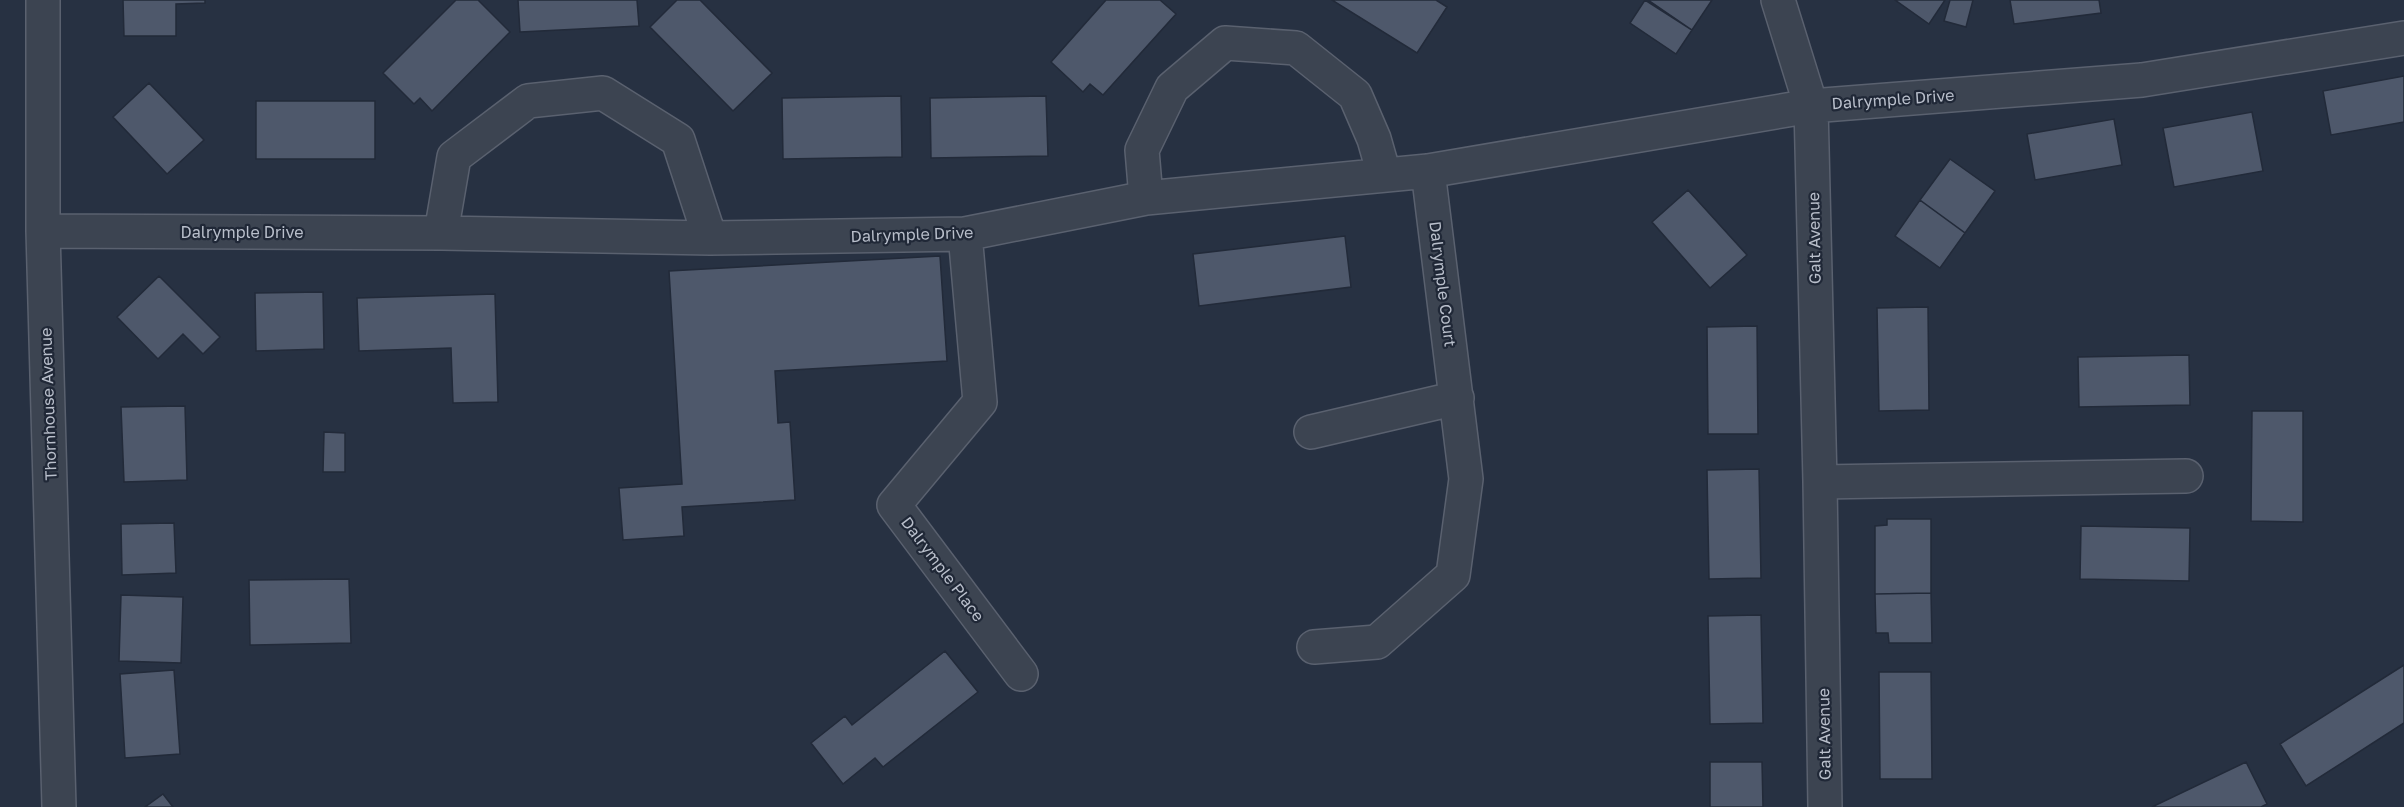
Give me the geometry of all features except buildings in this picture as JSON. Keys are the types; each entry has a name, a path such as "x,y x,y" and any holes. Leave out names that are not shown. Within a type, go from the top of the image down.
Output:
{"street":[{"name":"Thornhouse Avenue","path":"43,0 44,231 59,807"},
{"name":"Galt Avenue","path":"1778,0 1811,106 1825,807"},
{"name":"Dalrymple Drive","path":"44,231 441,233 710,238 965,234 1146,198 1428,171 1811,106 2142,80 2404,39"},
{"path":"1146,198 1142,150 1172,88 1225,43 1296,48 1355,95 1374,139 1384,174"},
{"path":"441,233 454,157 528,101 603,93 678,140 710,238"},
{"name":"Dalrymple Court","path":"1314,647 1377,642 1453,576 1466,479 1428,171"},
{"name":"Dalrymple Place","path":"965,234 980,402 894,505 1021,674"},
{"path":"1311,432 1457,398"},
{"path":"1820,482 2186,476"}]}
